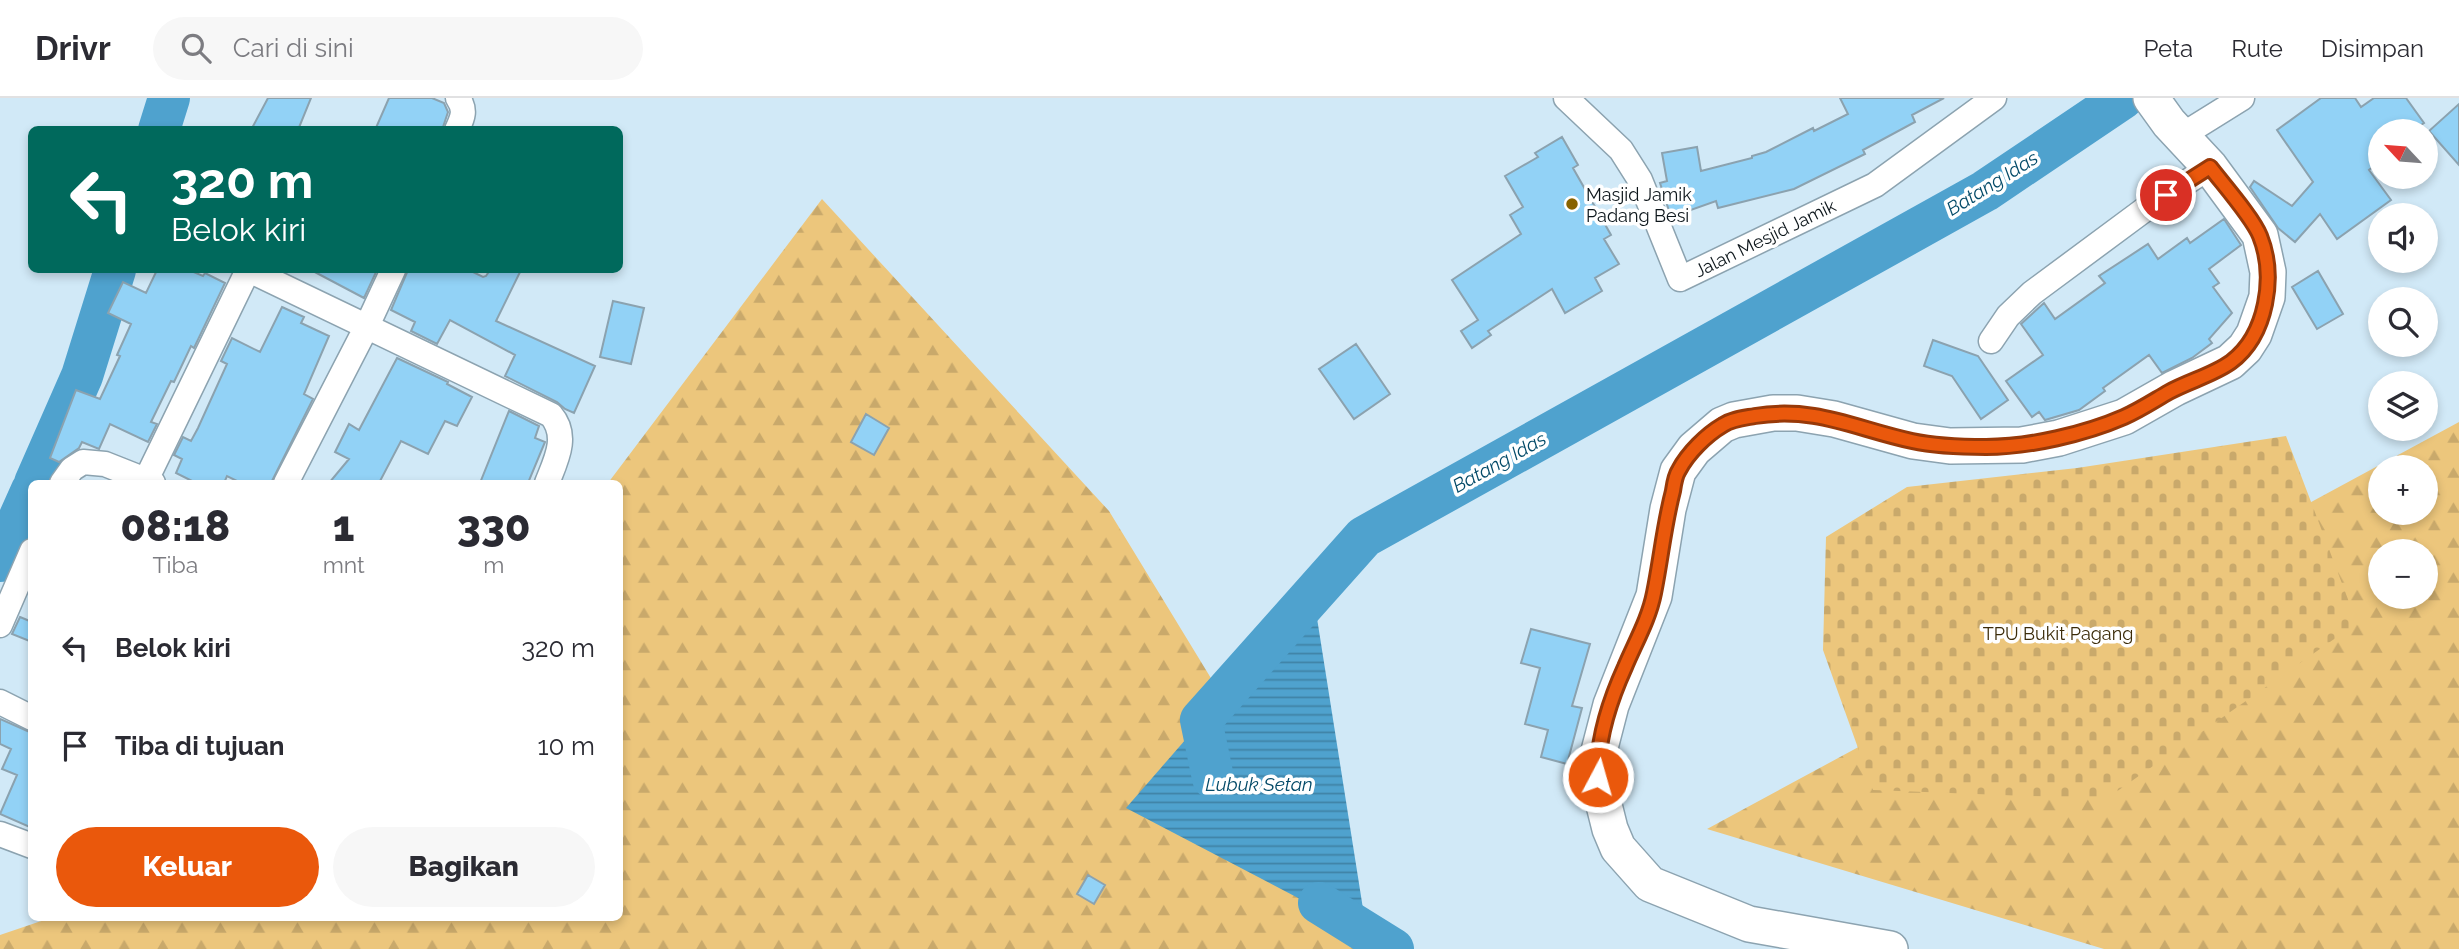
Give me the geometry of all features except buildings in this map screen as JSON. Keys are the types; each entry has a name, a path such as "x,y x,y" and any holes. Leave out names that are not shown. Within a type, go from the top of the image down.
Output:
{"street":[{"path":"458,98 464,106 459,126"},
{"name":"Jalan Mesjid Jamik","path":"1566,98 1621,150 1640,180 1680,279 1875,185 1994,98"},
{"path":"1890,949 1749,924 1650,884 1618,848 1610,829 1598,777 1597,759 1615,693 1654,596 1668,509 1678,471 1694,449 1722,425 1734,420 1773,413 1797,413 1834,419 1913,442 1950,446 2022,445 2059,438 2124,417 2175,388 2230,362 2245,348 2262,316 2267,297 2268,272 2260,235 2210,167 2167,119 2242,98"},
{"path":"1991,341 2008,316 2032,293 2144,210 2210,167"},
{"path":"151,480 247,273"},
{"path":"254,273 551,415 558,423 560,446 548,480"},
{"path":"287,480 392,273"},
{"path":"64,480 72,469 83,461 105,464 145,480"},
{"path":"0,625 28,567"},
{"path":"0,702 28,716"},
{"path":"0,834 28,844"}],"green space":[{"path":"822,199 1109,511 1367,934 1365,949 0,949 0,935 41,921 623,921 623,480 610,480"},
{"path":"2459,422 2459,949 2104,949 1707,829 2368,471 2368,525 2438,525 2438,455 2398,455 2424,441 2438,441 2438,433"},
{"name":"TPU Bukit Pagang","path":"2286,436 2357,623 2106,799 1873,790 1823,650 1826,537 1907,487 2077,468"}],"water":[{"name":"Lubuk Setan","path":"1313,593 1367,934 1126,808"}],"waterway":[{"path":"160,126 169,98"},
{"name":"Batang Idas","path":"1213,778 1201,720 1364,537 1985,191 2123,98"},
{"path":"36,480 82,376 114,273"},
{"path":"0,561 28,499"},
{"name":"Batang Idas","path":"1319,903 1393,949"}],"place":[{"name":"Masjid Jamik Padang Besi","path":"1572,204"}],"route":[{"path":"1598,777 1597,759 1611,705 1654,596 1668,509 1678,471 1694,449 1722,425 1752,416 1797,413 1834,419 1913,442 1950,446 2022,445 2059,438 2124,417 2175,388 2230,362 2245,348 2262,316 2267,297 2268,272 2260,235 2210,167 2166,195"}]}
